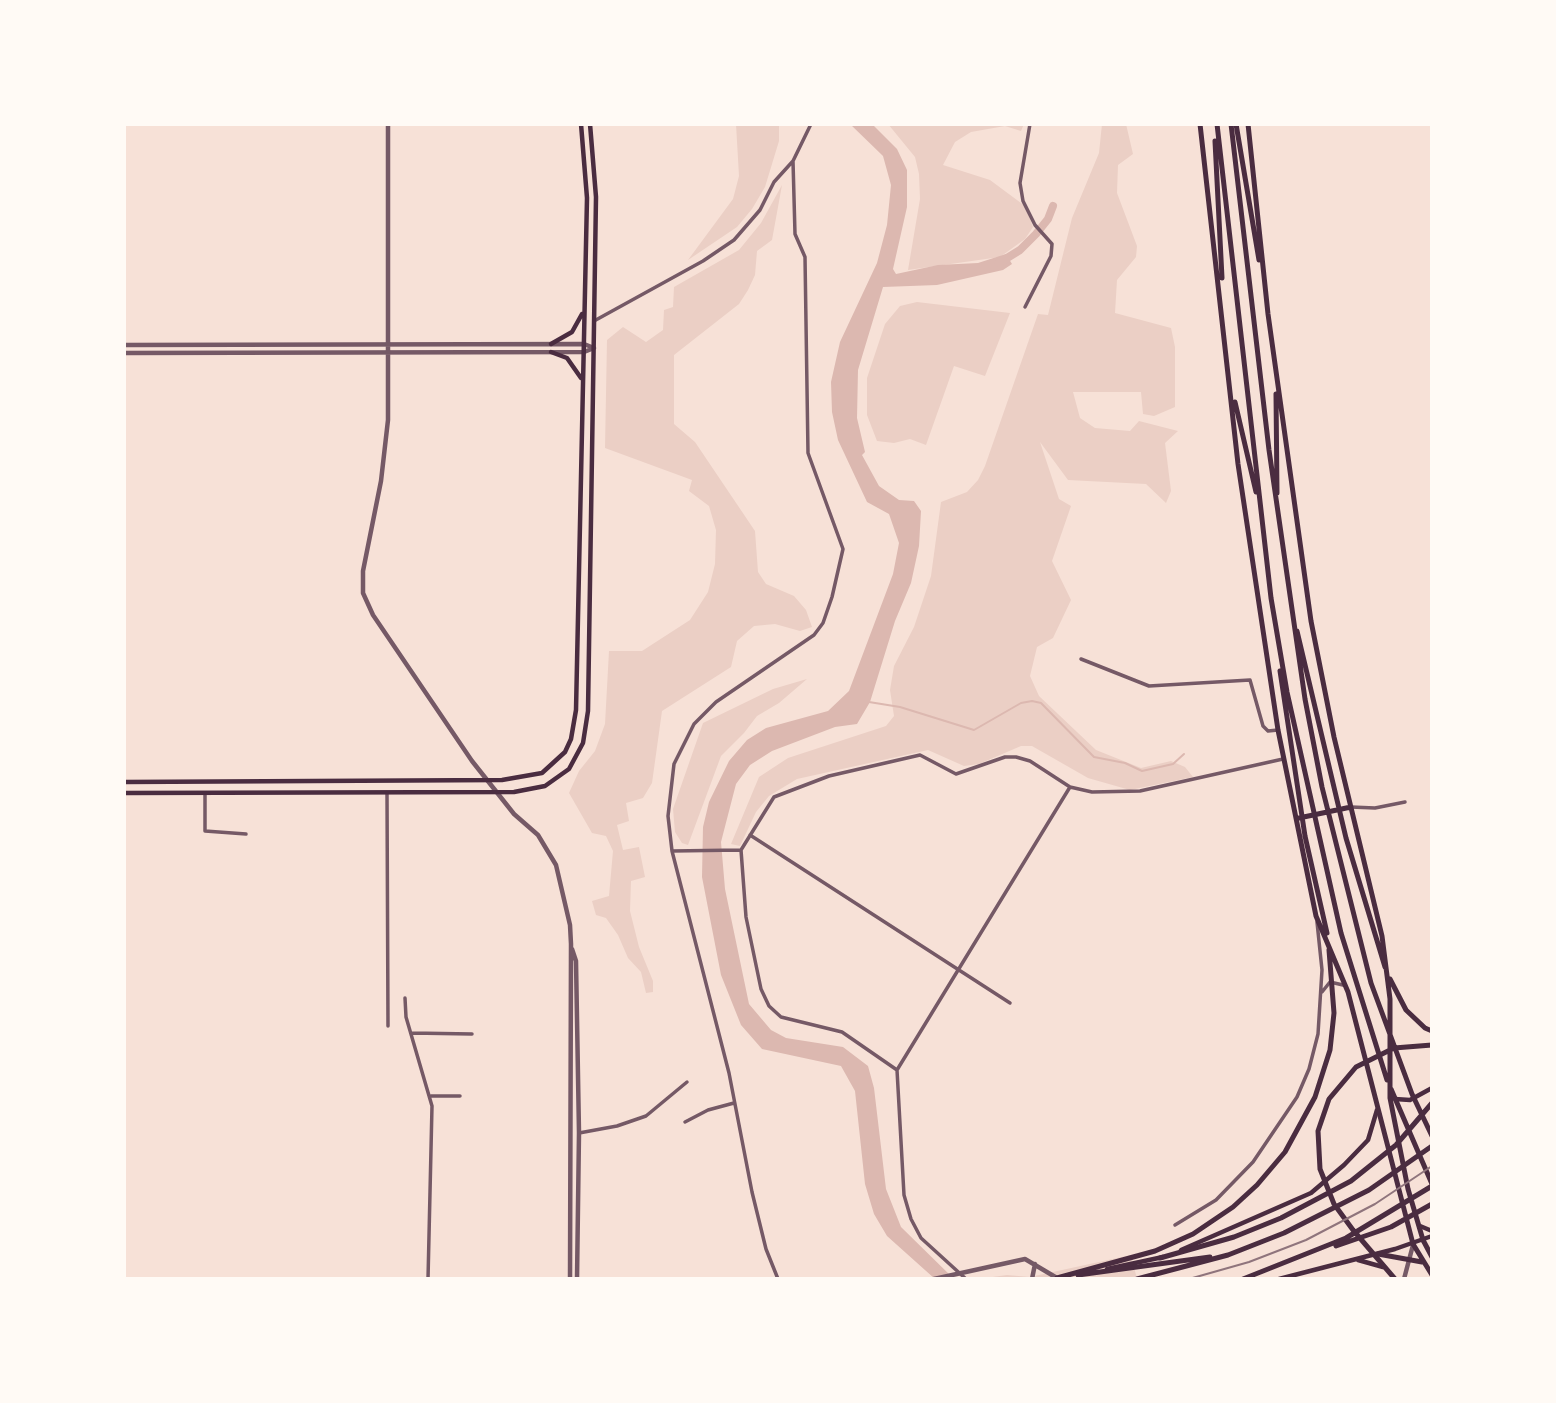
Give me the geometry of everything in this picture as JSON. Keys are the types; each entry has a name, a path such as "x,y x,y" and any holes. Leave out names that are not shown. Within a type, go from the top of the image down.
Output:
{"main road":[{"path":"124,782 524,779 542,773 556,763 571,739 576,710 587,198 582,124"},
{"path":"124,793 497,792 529,790 559,779 569,769 583,743 588,711 596,197 590,124"},
{"path":"1200,124 1260,626 1283,759 1316,916 1346,987 1413,1244 1432,1275"},
{"path":"1215,124 1224,328"},
{"path":"1055,1278 1173,1244 1233,1207 1285,1152 1305,1118 1323,1074 1334,1013 1330,958 1290,746 1215,124"},
{"path":"1234,124 1268,314 1311,621 1350,807 1387,963 1390,999 1390,1098 1416,1222 1432,1257"},
{"path":"1234,124 1277,517 1288,598 1322,787 1356,930 1384,1023 1432,1136"},
{"path":"1248,124 1268,314"},
{"path":"551,344 572,332 584,306"},
{"path":"551,352 572,363 583,385"},
{"path":"1276,370 1277,517"},
{"path":"1230,379 1262,519"},
{"path":"1271,598 1305,784 1341,933 1377,1053 1398,1109 1432,1185 1387,1215 1324,1248"},
{"path":"1288,598 1346,838 1387,973 1405,1010 1424,1028 1432,1031"},
{"path":"1295,818 1350,807"},
{"path":"1393,1279 1353,1230 1331,1196 1320,1169 1318,1131 1329,1099 1340,1082 1356,1067 1395,1048 1432,1045"},
{"path":"1390,1098 1410,1100 1432,1088"},
{"path":"1055,1278 1160,1258 1234,1237 1281,1218 1351,1181 1396,1145 1432,1103"},
{"path":"1160,1258 1311,1193 1344,1165 1367,1140 1373,1132 1377,1110"},
{"path":"1137,1279 1228,1255 1330,1213 1432,1146"},
{"path":"1243,1279 1324,1248 1391,1227 1432,1204"},
{"path":"1416,1222 1432,1231"},
{"path":"1279,1279 1378,1254 1432,1236"},
{"path":"1378,1254 1422,1262"},
{"path":"1055,1278 1228,1255"},
{"path":"1347,1262 1374,1263 1383,1267 1393,1279"}],"street":[{"path":"388,124 386,449 363,571 363,593 373,615 487,780 514,814 538,835 556,865 576,961 579,1133 577,1279"},
{"path":"594,321 703,261 734,240 760,210 774,182 793,161 811,124"},
{"path":"1025,307 1051,256 1049,239 1035,225 1023,201 1020,183 1030,124"},
{"path":"778,1279 766,1248 752,1192 734,1103 672,851 668,816 674,764 694,723 716,702 814,635 824,623 843,549 808,453 805,257 795,234 793,161"},
{"path":"124,345 584,344 594,348"},
{"path":"124,353 583,352 594,348"},
{"path":"1081,659 1149,686 1250,680 1262,726 1268,731 1278,730"},
{"path":"897,1070 842,1032 781,1017 769,1006 761,989 746,917 741,850 774,797 829,776 920,755 956,774 1005,757 1016,757 1030,761 1070,787 1092,792 1140,791 1283,759"},
{"path":"966,1279 921,1238 911,1219 904,1195 897,1070 1070,787"},
{"path":"205,793 205,831 246,834"},
{"path":"387,793 388,1026"},
{"path":"1350,807 1375,808 1405,802"},
{"path":"750,835 1010,1003"},
{"path":"672,851 741,850"},
{"path":"1175,1225 1216,1200 1253,1162 1279,1128 1310,1069 1318,1034 1322,994 1316,916"},
{"path":"570,1279 571,944"},
{"path":"1322,994 1330,982 1346,987"},
{"path":"405,998 411,1033 430,1096 428,1279"},
{"path":"570,1023 577,1022"},
{"path":"411,1033 472,1034"},
{"path":"579,1133 617,1126 646,1116 687,1082"},
{"path":"430,1096 460,1096"},
{"path":"685,1122 708,1110 734,1103"},
{"path":"572,1177 579,1177"},
{"path":"1404,1279 1413,1244"},
{"path":"934,1279 1025,1259 1055,1278"},
{"path":"1032,1279 1035,1263"}],"shaded area":[{"path":"736,124 779,124 779,141 765,187 737,227 688,260 733,199 739,176"},
{"path":"850,124 872,124 897,149 907,170 907,207 893,269 896,274 938,265 978,263 1006,254 1012,264 1003,270 937,285 883,287 858,370 857,418 865,452 862,455 879,486 899,500 914,501 921,511 919,546 911,583 895,621 870,702 857,724 835,727 772,751 750,765 736,784 721,842 725,889 749,1004 771,1030 786,1038 843,1047 868,1066 874,1088 886,1189 901,1227 954,1279 935,1279 887,1236 874,1214 865,1184 855,1091 841,1066 762,1049 741,1025 721,975 702,877 703,827 709,802 729,761 747,740 766,728 828,711 849,691 893,574 899,543 889,514 867,502 838,440 832,412 831,382 840,342 877,263 887,225 891,185 883,156"},
{"path":"888,124 1024,124 1021,131 1005,126 971,132 955,142 943,165 990,180 1025,206 1033,227 1025,239 1000,257 908,270 920,199 919,174 915,157"},
{"path":"1102,124 1126,124 1133,154 1118,165 1117,193 1137,246 1136,257 1117,280 1115,313 1171,328 1175,347 1175,407 1154,416 1143,414 1141,392 1073,392 1080,418 1095,428 1130,431 1139,421 1178,431 1165,443 1171,491 1166,503 1146,484 1068,480 1040,442 1059,499 1071,506 1052,561 1071,600 1053,638 1037,647 1030,676 1039,696 1096,750 1141,768 1171,761 1185,767 1193,777 1130,790 1088,778 1032,746 1021,746 979,764 964,766 928,750 797,779 769,796 756,812 740,846 731,844 759,777 788,758 886,726 894,716 890,690 894,666 914,627 931,576 941,502 967,492 978,480 985,466 1038,314 1048,315 1072,218 1099,153"},
{"path":"782,185 772,240 757,251 755,275 748,290 739,304 674,355 674,424 695,442 755,531 758,572 766,584 794,596 806,610 812,627 800,631 775,624 754,626 737,641 731,667 662,711 652,783 643,798 626,803 629,821 617,825 623,850 639,847 645,877 631,881 630,911 639,947 653,981 653,992 646,993 641,972 628,958 618,935 606,918 596,915 592,901 609,896 613,851 606,836 592,833 569,793 579,771 595,751 605,724 609,651 642,651 690,620 708,592 715,564 716,530 709,506 689,491 692,480 605,448 607,340 623,327 646,342 663,330 664,310 673,307 674,287 739,250 761,223"},
{"path":"917,302 1010,313 985,376 954,366 926,445 910,439 894,443 877,441 867,415 867,378 885,324 900,306"},
{"path":"807,679 779,703 757,716 721,756 688,845 682,843 675,832 673,809 703,723 773,689"},
{"path":"1131,1255 1137,1279 978,1279 1007,1275 1030,1277"}],"waterway":[{"path":"999,263 1020,250 1036,234 1048,219 1053,206"},
{"path":"869,702 900,707 974,730 1021,703 1032,701 1041,703 1094,757 1125,763 1142,771 1173,764 1184,754"}],"railway":[{"path":"1189,1279 1249,1262 1306,1240 1375,1204 1432,1166"}]}
